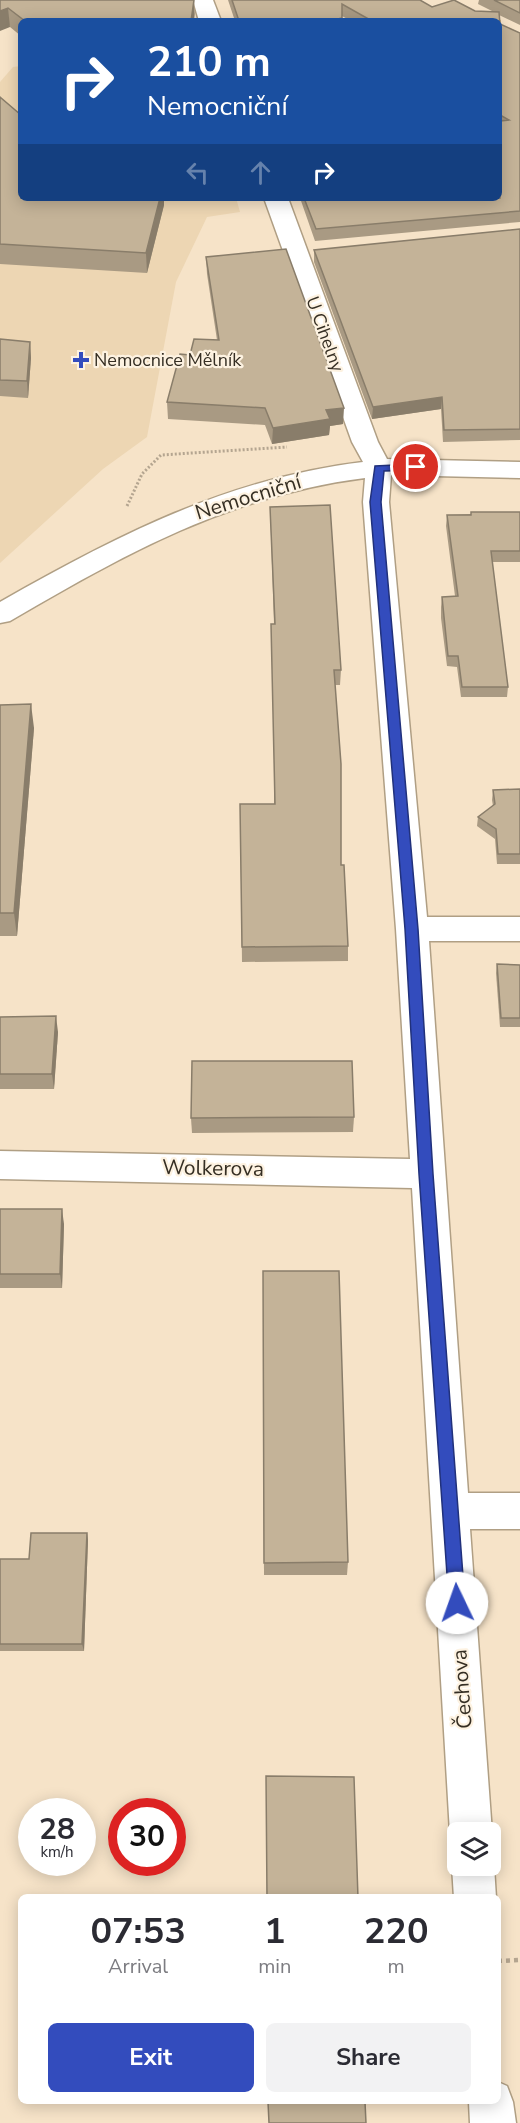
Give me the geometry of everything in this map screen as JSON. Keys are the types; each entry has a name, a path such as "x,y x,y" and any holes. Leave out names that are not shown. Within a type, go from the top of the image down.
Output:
{"street":[{"path":"203,0 209,18"},
{"name":"U Cihelny","path":"278,201 307,251 365,442 379,468"},
{"name":"Nemocniční","path":"0,614 107,553 207,506 256,490 311,477 379,468 520,470"},
{"name":"Čechova","path":"379,468 376,502 412,929 426,1174 451,1511 470,1822"},
{"path":"412,929 520,929"},
{"name":"Wolkerova","path":"0,1165 426,1174"},
{"path":"451,1511 520,1511"},
{"path":"474,1876 475,1894"},
{"path":"491,2104 493,2123"}],"path":[{"path":"142,474 161,455 365,442"},
{"path":"501,1961 520,1960"}],"shaded area":[{"name":"Nemocnice Mělník","path":"18,66 18,201 237,201 240,212 207,217 176,282 147,437 103,469 0,563 0,82 13,67"}],"building":[{"path":"0,0 194,0 191,18 21,18 8,8 0,11"},
{"path":"232,0 420,0 432,7 454,0 475,11 499,12 500,18 367,18 342,4 342,18 238,18"},
{"path":"494,0 520,0 520,13"},
{"path":"502,25 520,33 520,211 316,229 305,201 502,201 502,121 509,120 502,116"},
{"path":"0,97 18,112 18,201 159,201 146,253 0,244"},
{"path":"520,229 520,429 444,430 442,397 373,407 314,250"},
{"path":"286,249 344,408 326,410 330,419 273,428 265,408 167,402 180,354 190,355 194,339 219,340 206,257"},
{"path":"0,339 30,342 27,381 0,380"},
{"path":"330,505 341,670 334,670 341,764 341,865 344,865 348,946 242,947 240,804 275,804 271,624 275,624 270,507"},
{"path":"471,512 520,512 520,551 491,551 508,687 462,687 458,656 448,656 442,597 458,596 447,515 471,515"},
{"path":"31,704 14,913 0,913 0,705"},
{"path":"520,789 520,854 498,854 496,829 478,817 495,804 493,790"},
{"path":"497,964 520,965 520,1018 501,1018"},
{"path":"56,1016 52,1074 0,1074 0,1017"},
{"path":"192,1061 352,1061 354,1117 191,1118"},
{"path":"0,1209 62,1209 60,1274 0,1274"},
{"path":"263,1271 339,1271 348,1562 264,1563"},
{"path":"31,1533 87,1533 82,1644 0,1644 0,1559 29,1559"},
{"path":"266,1776 354,1777 358,1894 267,1894"},
{"path":"268,2104 365,2104 366,2123 269,2123"}],"place":[{"name":"Nemocnice Mělník","path":"81,360"}],"route":[{"path":"416,467 379,468 376,502 412,929 426,1174 457,1603"}]}
